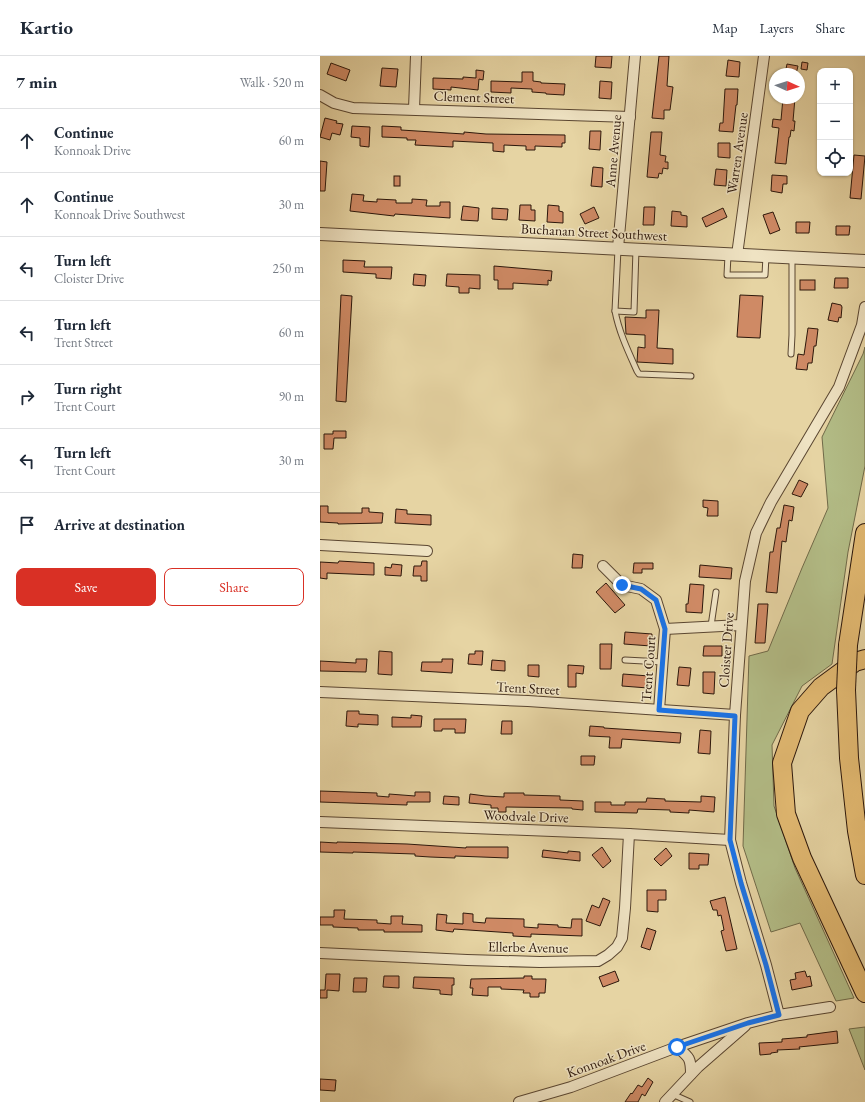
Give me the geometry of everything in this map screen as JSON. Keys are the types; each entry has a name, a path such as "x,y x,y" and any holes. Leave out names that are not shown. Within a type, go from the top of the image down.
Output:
{"highway":[{"path":"865,533 848,645 846,690 849,758 857,831 865,875"},
{"path":"865,659 855,662 821,687 800,711 782,763 786,814 802,858 865,994"}],"street":[{"path":"414,109 416,56"},
{"name":"Anne Avenue","path":"618,248 635,56"},
{"name":"Warren Avenue","path":"732,254 764,56"},
{"name":"Clement Street","path":"320,95 334,103 354,108 630,117"},
{"path":"320,234 320,241"},
{"name":"Buchanan Street Southwest","path":"320,234 865,261"},
{"name":"Cloister Drive","path":"779,1015 730,840 735,716 745,581 756,533 771,502 839,387 862,325 865,307"},
{"path":"320,545 427,551"},
{"name":"Trent Court","path":"602,566 622,585 641,589 656,600 668,628 663,662 659,710"},
{"path":"668,628 741,625"},
{"name":"Trent Street","path":"320,692 528,701 735,716"},
{"name":"Woodvale Drive","path":"320,822 629,834 730,840"},
{"name":"Ellerbe Avenue","path":"320,953 467,960 540,962 598,961 617,947 622,938 625,916 629,834"},
{"name":"Konnoak Drive","path":"519,1102 571,1087 677,1047 748,1023 779,1015 830,1007"},
{"path":"669,1098 691,1074 748,1023"},
{"path":"677,1047 689,1056 691,1074"}],"lane":[{"path":"618,248 615,311 616,320 639,374 691,376"},
{"path":"615,311 634,312 636,249"},
{"path":"732,254 727,275 765,275 766,256"},
{"path":"791,354 792,257"},
{"path":"711,626 716,592"},
{"path":"625,660 663,662"},
{"path":"669,1098 690,1102"}],"green space":[{"path":"865,347 865,466 848,552 832,664 802,686 772,745 774,806 795,868 854,998 836,1001 800,923 771,932 743,846 749,656 768,651 828,508 822,437 863,354"},
{"path":"865,1027 865,1070 849,1029"}],"building":[{"path":"596,56 612,56 611,68 595,67"},
{"path":"659,56 669,56 667,86 673,87 670,110 664,110 664,119 652,118"},
{"path":"728,60 740,62 739,77 726,76"},
{"path":"802,62 808,63 807,70 805,68 801,68"},
{"path":"331,63 350,70 346,81 327,74"},
{"path":"787,64 798,66 798,68 786,68"},
{"path":"382,68 398,69 396,87 380,86"},
{"path":"476,70 484,71 483,80 479,79 478,90 451,87 451,90 433,89 433,78 476,78"},
{"path":"522,72 533,72 533,81 541,83 565,84 564,95 532,92 532,89 511,88 511,93 491,92 491,81 522,82"},
{"path":"600,81 612,82 611,99 599,98"},
{"path":"725,89 738,89 733,132 719,131 720,123 723,123"},
{"path":"782,104 794,104 794,131 791,130 789,137 786,164 775,163 779,128 772,127 773,119 781,120"},
{"path":"325,118 337,121 336,123 343,124 340,135 332,133 330,140 320,137"},
{"path":"352,126 370,127 369,147 360,146 360,138 351,137"},
{"path":"382,126 401,127 401,130 464,134 464,132 486,134 565,135 565,143 562,143 562,147 535,146 535,150 526,150 526,146 504,145 504,152 493,151 493,143 453,141 453,147 415,145 416,140 407,140 407,138 382,137"},
{"path":"590,131 601,131 600,150 589,149"},
{"path":"651,132 662,132 660,155 666,156 665,162 668,162 668,169 663,168 662,174 659,173 658,178 647,177"},
{"path":"718,143 730,143 730,158 718,157"},
{"path":"854,155 865,156 861,199 850,198"},
{"path":"320,161 327,162 325,191 320,191"},
{"path":"593,167 603,168 602,187 591,186"},
{"path":"716,169 727,170 726,186 714,185"},
{"path":"772,175 787,176 787,184 783,184 782,193 771,191"},
{"path":"394,176 400,176 400,186 394,186"},
{"path":"352,194 364,195 363,201 377,202 377,199 396,200 396,203 412,203 412,199 427,200 426,206 440,206 440,202 450,202 450,218 395,214 394,216 350,211"},
{"path":"520,205 531,205 531,210 535,210 535,221 519,220"},
{"path":"548,205 559,206 559,211 563,212 563,223 547,222"},
{"path":"463,206 479,208 478,221 461,220"},
{"path":"594,207 599,218 585,224 580,214"},
{"path":"644,207 655,207 654,225 643,225"},
{"path":"492,208 508,209 507,220 492,219"},
{"path":"723,208 727,217 706,227 702,218"},
{"path":"672,211 681,212 681,215 687,216 687,227 671,226"},
{"path":"773,212 780,230 770,234 763,215"},
{"path":"796,222 810,222 809,233 796,233"},
{"path":"836,226 850,226 849,235 836,235"},
{"path":"343,260 365,261 364,267 392,267 391,279 376,278 376,274 343,272"},
{"path":"494,266 552,271 551,281 548,280 548,285 513,283 513,289 498,289 498,280 494,280"},
{"path":"414,274 426,275 425,286 413,285"},
{"path":"447,274 480,275 480,289 469,288 469,293 459,293 459,287 446,286"},
{"path":"835,278 848,278 848,288 834,288"},
{"path":"800,280 815,280 815,290 800,290"},
{"path":"341,295 352,296 346,402 336,401"},
{"path":"740,295 763,296 760,338 737,337"},
{"path":"832,303 841,305 842,307 841,318 839,317 838,322 828,320"},
{"path":"646,310 659,310 657,348 673,349 673,364 637,362 638,347 645,348 645,335 626,334 625,317 646,318"},
{"path":"808,328 818,329 812,363 808,363 807,370 796,369 798,354 804,355"},
{"path":"333,431 346,431 346,438 334,438 333,449 324,449 324,434 333,434"},
{"path":"799,480 808,484 801,497 792,494"},
{"path":"703,500 718,501 718,516 707,516 708,508 703,507"},
{"path":"784,505 794,507 792,521 789,520 786,542 782,541 777,593 766,592 770,552 773,552 777,528 780,528"},
{"path":"320,506 328,506 328,513 362,513 362,508 369,508 369,512 383,513 382,523 338,524 320,522"},
{"path":"396,509 407,510 407,514 431,515 431,525 395,523"},
{"path":"573,554 583,555 582,568 572,568"},
{"path":"339,561 374,563 374,575 327,573 327,579 320,578 320,562 338,563"},
{"path":"422,561 427,561 427,581 421,581 421,576 413,576 414,566 421,566"},
{"path":"634,563 653,563 653,569 642,569 642,573 633,573"},
{"path":"392,564 402,565 401,576 385,575 385,567 391,568"},
{"path":"700,565 732,568 731,579 699,577"},
{"path":"606,583 625,605 615,613 596,592"},
{"path":"690,584 704,585 702,613 686,612"},
{"path":"758,604 768,604 765,643 755,643"},
{"path":"625,632 652,634 651,646 624,644"},
{"path":"600,644 612,644 611,669 600,669"},
{"path":"704,646 722,646 722,656 703,656"},
{"path":"379,651 392,652 392,675 378,674"},
{"path":"475,651 483,651 482,665 468,664 469,654 475,654"},
{"path":"356,659 367,659 366,672 320,671 320,661 356,663"},
{"path":"442,659 453,659 452,673 421,671 422,662 442,662"},
{"path":"492,660 505,661 505,671 491,670"},
{"path":"528,665 539,665 539,677 528,676"},
{"path":"568,665 584,666 583,674 576,673 576,687 568,687"},
{"path":"679,667 691,668 689,686 677,685"},
{"path":"703,672 715,672 714,694 703,693"},
{"path":"623,674 649,676 648,688 622,686"},
{"path":"347,711 359,711 359,714 378,715 378,725 358,724 358,727 346,726"},
{"path":"411,715 422,716 421,727 392,727 392,717 411,718"},
{"path":"434,719 466,719 465,733 455,733 455,729 442,729 442,731 434,731"},
{"path":"502,721 512,721 512,734 501,734"},
{"path":"590,726 681,733 680,743 622,739 621,748 609,748 610,737 589,736"},
{"path":"700,730 711,731 710,754 698,753"},
{"path":"581,756 595,756 594,765 581,765"},
{"path":"320,791 377,793 377,796 389,797 389,794 415,796 415,792 430,792 430,802 407,802 407,805 320,802"},
{"path":"504,793 560,796 560,800 583,801 583,810 572,808 506,807 506,812 498,812 498,808 491,808 491,805 469,803 470,794 504,797"},
{"path":"444,796 459,797 459,805 443,804"},
{"path":"701,796 715,797 714,812 689,810 689,813 670,812 670,810 638,809 637,813 595,812 595,802 611,802 611,805 625,805 625,802 646,802 647,798 665,799 665,801 701,802"},
{"path":"320,842 407,844 466,848 508,847 508,858 455,856 455,858 415,856 415,854 320,852"},
{"path":"602,847 611,861 603,868 592,855"},
{"path":"666,848 672,856 661,866 654,859"},
{"path":"543,850 568,853 568,851 580,852 580,861 542,857"},
{"path":"689,853 709,854 708,865 699,865 699,869 689,869"},
{"path":"647,890 666,890 666,900 658,900 658,912 647,911"},
{"path":"725,897 737,949 726,951 721,931 724,930 721,915 718,916 717,910 713,910 710,901"},
{"path":"603,898 610,901 600,926 586,921 592,905 599,908"},
{"path":"334,910 345,910 344,919 377,920 377,923 391,924 391,916 403,916 402,924 422,925 422,932 384,932 384,930 358,930 358,928 320,925 320,917 334,917"},
{"path":"463,913 473,914 473,922 485,923 486,918 524,919 524,927 538,928 538,924 558,925 558,927 571,928 572,919 582,919 582,936 531,934 531,937 513,936 513,933 454,929 453,932 436,930 437,914 447,915 446,923 463,924"},
{"path":"647,928 656,931 650,950 641,947"},
{"path":"615,971 619,981 603,987 599,977"},
{"path":"805,971 807,977 810,976 812,986 792,990 790,980 796,979 795,973"},
{"path":"326,974 340,974 339,991 327,990 327,998 320,998 320,990 325,990"},
{"path":"384,976 399,976 399,988 383,987"},
{"path":"524,976 532,976 532,979 546,979 545,993 539,993 539,997 530,997 530,993 523,993 524,990 488,987 488,996 472,995 473,988 470,988 471,979 524,978"},
{"path":"414,977 454,978 452,995 440,994 440,990 413,988"},
{"path":"354,978 367,978 366,992 353,992"},
{"path":"837,1031 838,1043 799,1047 800,1049 777,1050 778,1052 760,1055 759,1043 782,1042 782,1039 807,1037 807,1035"},
{"path":"648,1078 653,1082 645,1096 642,1094 638,1102 625,1102 638,1085 642,1087"},
{"path":"320,1079 336,1080 335,1091 320,1090"}],"route":[{"path":"622,585 641,589 656,600 665,629 659,710 735,716 730,840 779,1015 748,1023 677,1047"}]}
